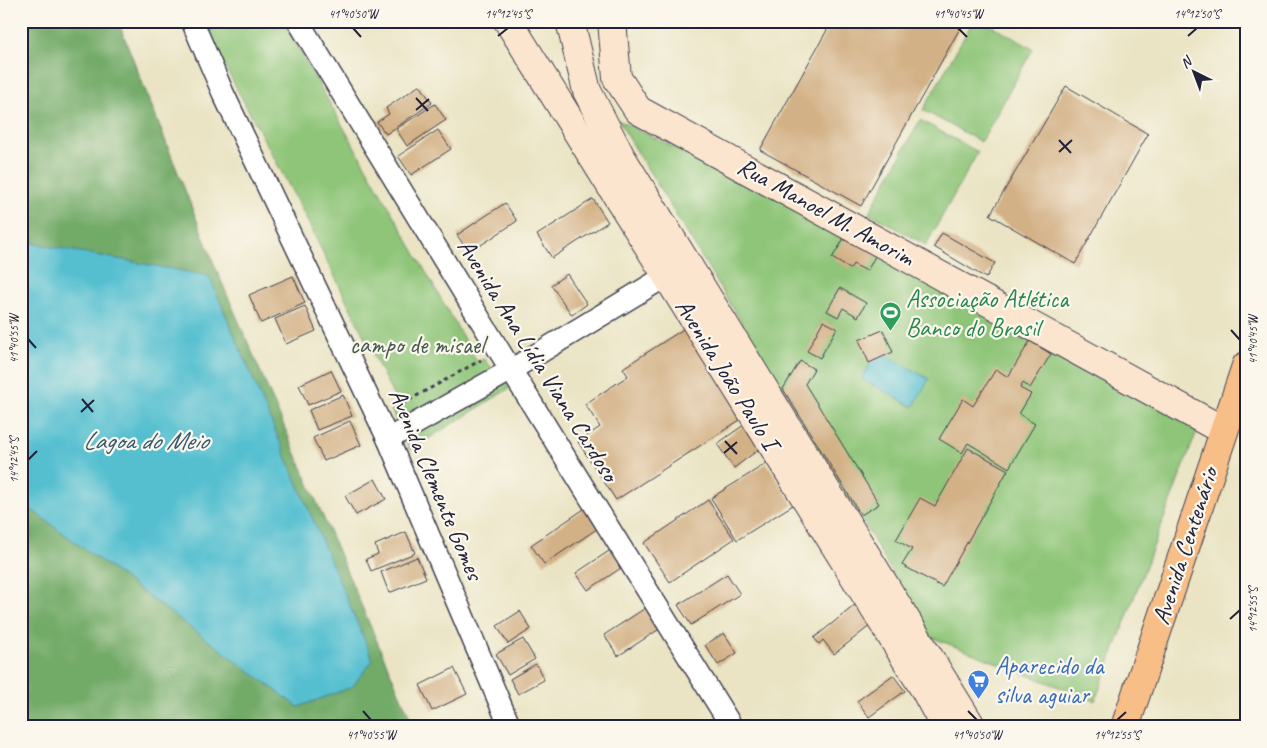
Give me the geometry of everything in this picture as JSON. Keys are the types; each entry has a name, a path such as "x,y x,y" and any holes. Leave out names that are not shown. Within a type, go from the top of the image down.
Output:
{"main road":[{"name":"Avenida João Paulo I","path":"508,21 919,682 945,727"},
{"name":"Avenida João Paulo I","path":"570,21 587,91 620,155 972,727"},
{"name":"Rua Manoel M. Amorim","path":"612,21 617,78 638,110 1224,431"},
{"name":"Avenida Centenário","path":"1125,727 1246,366"}],"street":[{"name":"Avenida Clemente Gomes","path":"192,21 223,93 388,439 510,727"},
{"name":"Avenida Ana Lídia Viana Cardoso","path":"298,21 732,727"},
{"path":"388,439 511,370 666,276"}],"path":[{"path":"391,410 484,359"}],"green space":[{"path":"21,21 118,21 217,271 414,727 21,727"},
{"name":"campo de misael","path":"202,21 283,21 477,362 484,359 510,388 410,450 391,410 398,405 303,212"},
{"path":"973,21 983,21 1033,49 981,142 923,110"},
{"name":"Associação Atlética Banco do Brasil","path":"618,120 865,240 1200,423 1095,701 928,636 862,520"},
{"path":"920,120 978,152 926,245 869,213"}],"water":[{"name":"Lagoa do Meio","path":"21,241 209,276 373,660 352,687 298,707 21,502"},
{"path":"877,350 929,379 913,407 862,379"}],"building":[{"path":"832,21 964,21 861,206 760,150"},
{"path":"420,85 432,103 386,134 377,122 389,114 386,108"},
{"path":"1066,86 1148,134 1075,264 990,215"},
{"path":"435,104 446,120 407,146 396,129"},
{"path":"438,130 451,149 411,175 398,156"},
{"path":"593,199 608,222 552,258 537,235"},
{"path":"505,203 517,221 469,253 457,235"},
{"path":"848,232 879,249 867,271 853,264 850,269 832,258"},
{"path":"942,233 995,263 986,278 934,247"},
{"path":"567,274 587,304 572,315 551,285"},
{"path":"293,276 305,303 261,323 249,295"},
{"path":"840,288 866,303 858,317 843,308 838,317 827,311"},
{"path":"305,306 316,331 286,344 275,319"},
{"path":"823,321 837,328 820,358 807,351"},
{"path":"685,328 743,418 616,500 578,442 600,427 585,404 628,376 623,368"},
{"path":"883,330 893,352 869,363 859,340"},
{"path":"1030,341 1051,354 1030,388 1023,383 1020,388 1031,394 1019,414 1035,424 1009,468 968,443 962,453 939,439 963,399 973,406 996,369 1008,377"},
{"path":"800,361 814,369 805,384 879,504 861,515 783,389"},
{"path":"331,370 341,391 308,405 299,385"},
{"path":"343,395 352,416 317,430 309,410"},
{"path":"350,421 361,445 324,461 313,438"},
{"path":"745,424 762,447 734,468 717,444"},
{"path":"968,448 1008,470 942,587 902,565 912,549 896,540 920,498 935,506"},
{"path":"767,463 793,505 737,540 711,498"},
{"path":"375,479 386,499 356,515 345,496"},
{"path":"708,500 734,539 670,582 644,543"},
{"path":"587,507 600,527 544,564 531,545"},
{"path":"406,532 415,553 371,571 366,559 378,554 375,545"},
{"path":"612,549 624,566 588,590 576,573"},
{"path":"417,557 426,578 389,593 381,572"},
{"path":"727,574 740,594 691,625 678,605"},
{"path":"650,605 664,626 618,656 604,635"},
{"path":"855,605 871,625 834,654 823,640 819,644 814,638"},
{"path":"520,611 531,629 508,644 497,626"},
{"path":"724,633 737,653 718,665 705,645"},
{"path":"523,639 535,659 508,675 496,654"},
{"path":"536,664 544,680 518,694 510,679"},
{"path":"454,668 467,694 432,711 420,685"},
{"path":"893,675 905,691 869,717 857,701"}],"place":[{"name":"Associação Atlética Banco do Brasil","path":"890,332"},
{"name":"Aparecido da silva aguiar","path":"979,699"}]}
